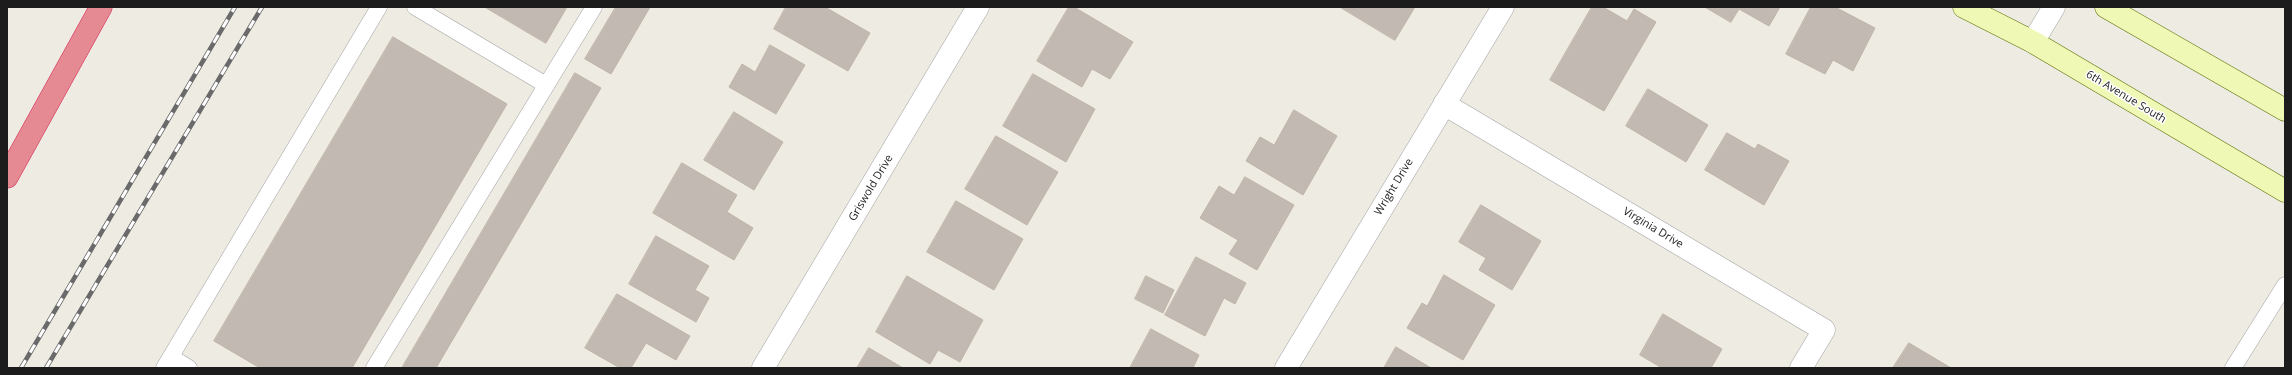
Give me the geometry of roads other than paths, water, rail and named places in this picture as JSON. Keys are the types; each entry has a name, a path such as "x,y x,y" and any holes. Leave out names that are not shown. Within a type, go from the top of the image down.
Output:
{"highway":[{"path":"7,177 101,7"}],"street":[{"name":"Griswold Drive","path":"763,368 978,7"},
{"name":"Wright Drive","path":"1286,368 1503,7"},
{"name":"6th Avenue South","path":"1964,7 2033,42 2285,192"},
{"path":"2033,42 2054,7"},
{"path":"2106,7 2285,110"},
{"name":"Virginia Drive","path":"1444,104 1824,330 1801,368"}],"lane":[{"path":"189,368 168,363 379,7"},
{"path":"415,7 546,86"},
{"path":"374,368 594,7"},
{"path":"2234,368 2285,285"}],"railway":[{"path":"21,368 235,7"},
{"path":"46,368 262,7"}]}
